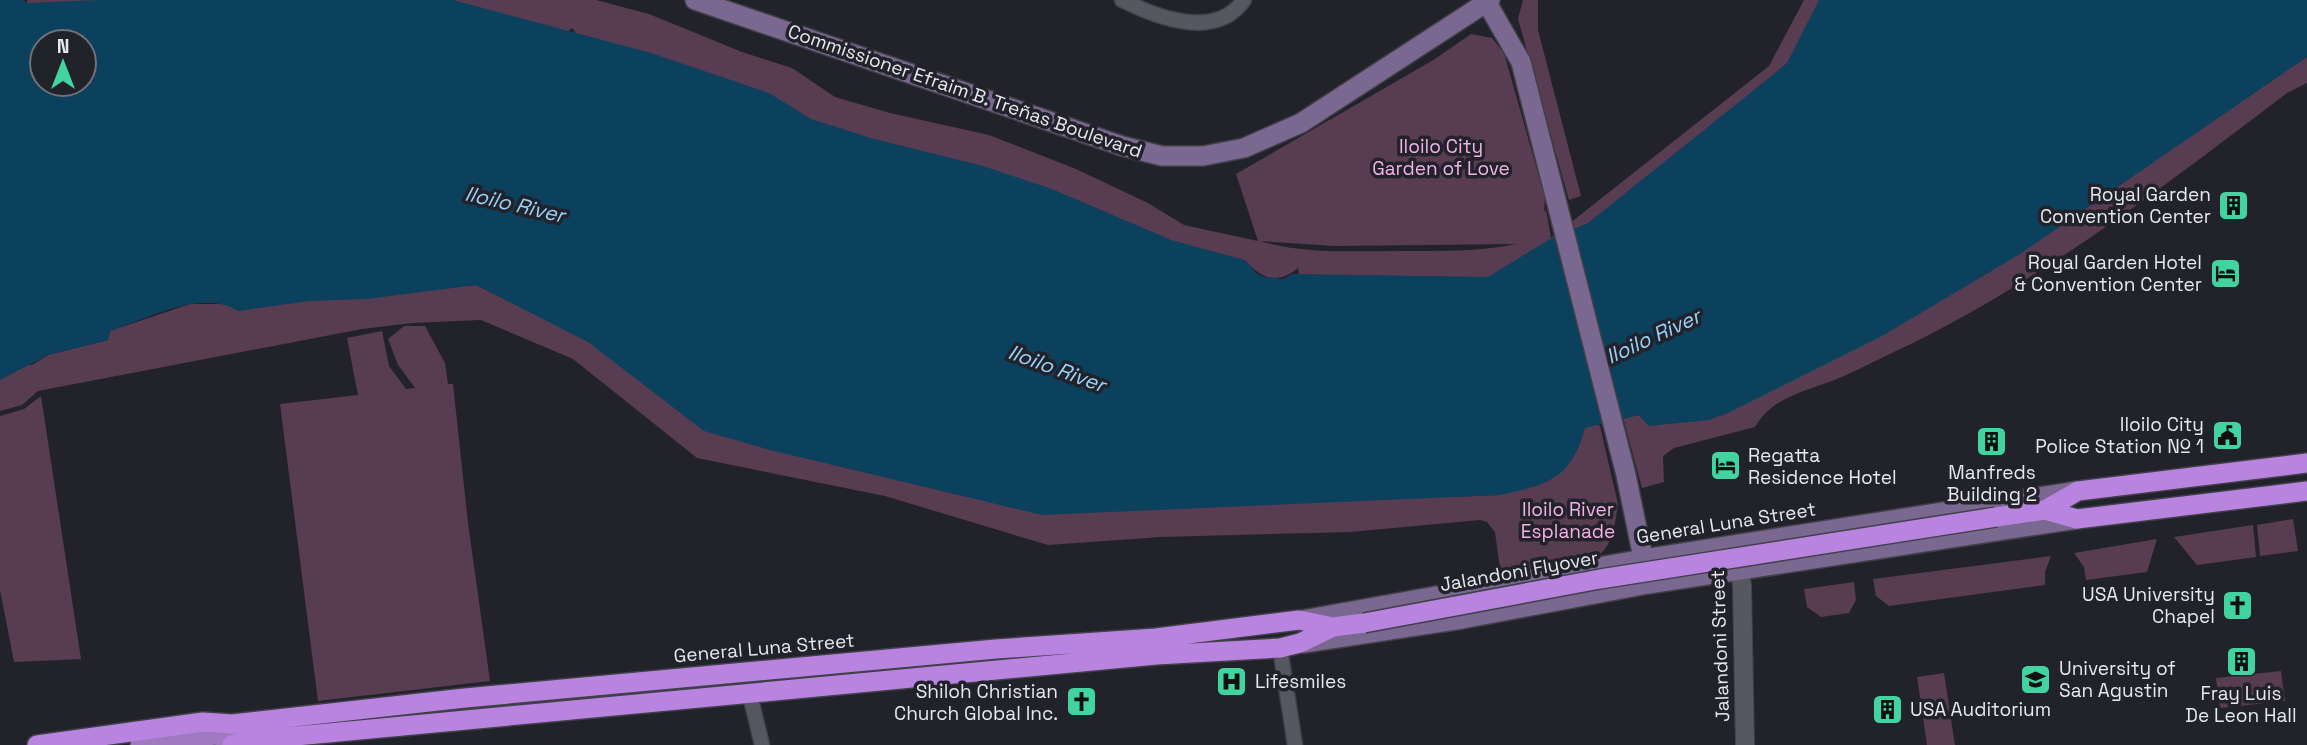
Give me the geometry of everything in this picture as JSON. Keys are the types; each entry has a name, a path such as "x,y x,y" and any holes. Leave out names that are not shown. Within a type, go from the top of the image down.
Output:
{"highway":[{"name":"General Luna Street","path":"2045,510 2078,491 2307,463"},
{"name":"General Luna Street","path":"2045,510 2077,519 2307,491"},
{"name":"Jalandoni Flyover","path":"1333,626 1364,623 1600,579 2045,510"},
{"name":"General Luna Street","path":"231,736 345,710 996,649 1156,638 1300,620 1333,626"},
{"name":"General Luna Street","path":"37,745 203,722 231,736 329,739 1156,655 1290,645 1333,626"},
{"path":"807,667 808,690"}],"main road":[{"name":"Commissioner Efraim B. Treñas Boulevard","path":"695,0 1122,146 1162,156 1203,156 1244,148 1301,123 1487,1"},
{"path":"1487,1 1521,62 1615,432 1648,584"},
{"name":"General Luna Street","path":"1300,620 1643,559 2078,491"},
{"name":"General Luna Street","path":"1290,645 1462,619 1648,584 2077,519"},
{"path":"140,745 231,736"}],"street":[{"path":"1122,0 1180,20 1203,24 1221,20 1238,9 1244,0"},
{"name":"Jalandoni Street","path":"1734,545 1741,572 1745,745"},
{"path":"1290,645 1295,745"},
{"path":"750,695 762,745"}],"green space":[{"name":"Iloilo City Garden of Love","path":"28,0 596,0 649,14 742,52 792,68 835,97 890,113 989,135 1076,169 1148,203 1184,225 1258,241 1236,174 1435,59 1471,34 1492,38 1504,53 1545,198 1544,212 1546,210 1551,238 1769,66 1804,0 1871,0 1545,279 1300,280 1298,268 1284,277 1270,278 1257,272 1245,260 1238,269 589,49 572,28 545,50 474,36 98,41 98,28 28,28 18,18","holes":["1260,241 1334,246 1516,244 1458,250 1346,251 1311,250"]},
{"path":"1523,0 1538,0 1538,30 1581,196 1569,200 1518,19"},
{"path":"2307,57 2307,83 2287,93 2151,195 2058,259 1961,318 1911,344 1844,376 1783,400 1772,407 1755,427 1674,448 1663,456 1664,482 1642,488 1623,418 1639,415 1649,426 2202,121"},
{"name":"Iloilo River Esplanade","path":"476,285 494,294 1448,497 1499,495 1585,428 1597,424 1600,426 1618,504 1614,526 1607,546 1589,560 1559,569 1501,577 1495,532 1487,522 1480,520 1350,532 1161,537 1048,545 885,496 697,458 573,359 481,320 412,323 362,329 38,391 22,405 0,411 0,363 32,365 48,355 108,340 110,331 190,304 261,304"},
{"path":"404,326 425,326 445,363 448,384 453,384 468,523 490,681 318,701 280,404 358,395 347,338 382,331 389,366 406,389 415,388 398,365 388,339"},
{"path":"41,396 81,659 14,662 0,590 0,416 24,409"},
{"path":"2293,519 2298,551 2260,556 2257,525"},
{"path":"2253,525 2256,557 2197,565 2174,537"},
{"path":"2157,539 2147,572 2086,580 2084,567 2074,553"},
{"path":"2051,556 2045,572 2045,585 1889,606 1876,596 1873,579"},
{"path":"1854,582 1856,600 1849,613 1821,617 1807,607 1804,589"},
{"path":"2281,671 2285,701 2220,708 2216,678"},
{"path":"1944,673 1955,745 1927,745 1917,677"}],"water":[{"name":"Iloilo River","path":"0,0 24,0 26,3 99,0 453,0 651,53 769,93 811,119 874,139 983,166 1052,189 1171,240 1245,260 1257,274 1284,279 1292,274 1488,277 1550,239 1588,223 1787,63 1819,0 2307,0 2307,57 2020,254 1882,336 1728,413 1709,420 1649,426 1639,415 1585,428 1573,459 1555,477 1544,483 1499,495 1042,515 770,450 704,431 588,342 476,285 367,299 309,301 238,311 224,305 191,304 157,313 110,331 108,340 48,355 0,380"}],"place":[{"name":"Royal Garden Convention Center","path":"2234,205"},
{"name":"Royal Garden Hotel & Convention Center","path":"2225,273"},
{"name":"Iloilo City Police Station № 1","path":"2227,435"},
{"name":"Manfreds Building 2","path":"1992,441"},
{"name":"Regatta Residence Hotel","path":"1725,466"},
{"name":"USA University Chapel","path":"2238,605"},
{"name":"Fray Luis De Leon Hall","path":"2241,662"},
{"name":"University of San Agustin","path":"2036,679"},
{"name":"Lifesmiles","path":"1232,681"},
{"name":"Shiloh Christian Church Global Inc.","path":"1081,702"},
{"name":"USA Auditorium","path":"1887,709"}]}
